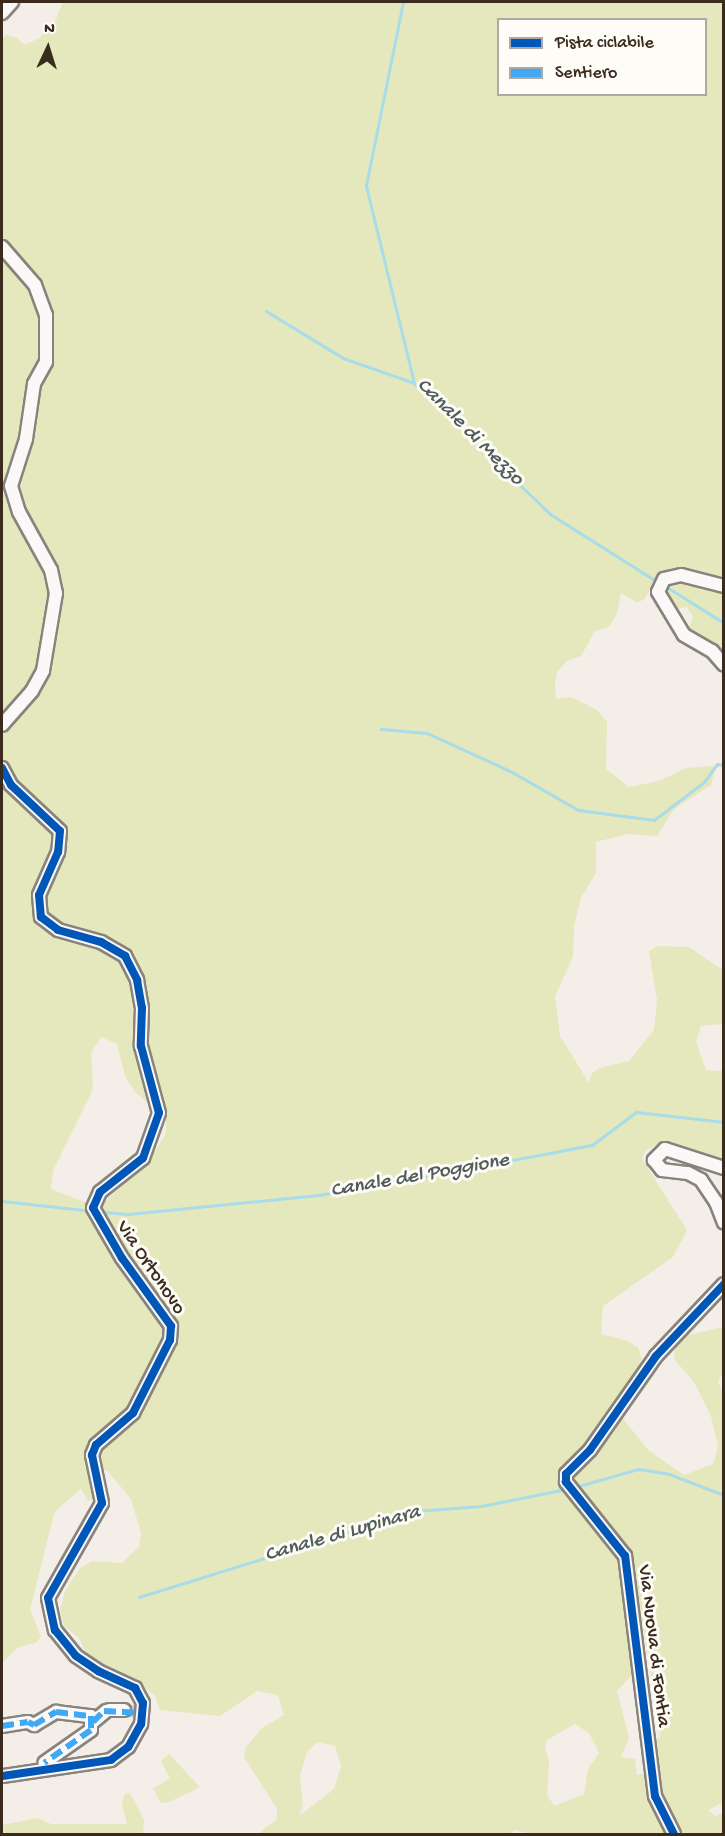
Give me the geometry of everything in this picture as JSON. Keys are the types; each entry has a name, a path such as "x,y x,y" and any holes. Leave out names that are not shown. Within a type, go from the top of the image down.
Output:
{"street":[{"path":"2,12 12,2"},
{"path":"2,247 35,285 45,315 46,362 34,384 26,439 11,486 19,512 51,570 56,593 43,671 32,691 2,725"},
{"path":"723,586 681,575 664,579 658,592 684,636 712,651 723,665"},
{"name":"Via Ortonovo","path":"2,768 11,785 60,831 58,852 39,895 40,916 58,930 110,946 125,956 132,967 142,1008 141,1046 159,1113 143,1158 100,1192 93,1208 122,1258 168,1319 170,1340 134,1413 96,1445 92,1455 102,1503 48,1598 55,1630 66,1645 98,1671 135,1688 135,1711"},
{"path":"723,1168 665,1149 654,1160 662,1170 688,1173 701,1180 716,1202 723,1223"},
{"name":"Via Nuova di Fontia","path":"674,1834 655,1796 624,1556 566,1482 566,1474 590,1450 656,1356 723,1284"},
{"path":"2,1776 36,1770 73,1766 111,1760 122,1753 139,1731 135,1711 107,1711 93,1722 91,1730 44,1763 71,1761 73,1766"},
{"path":"2,1726 28,1722 34,1725 61,1712 85,1713 93,1722"}],"green space":[{"path":"63,2 723,2 723,582 673,570 658,575 644,600 636,602 621,593 617,614 609,627 595,631 581,656 567,661 557,672 555,684 556,699 571,697 597,710 607,722 606,769 629,787 659,781 686,768 716,766 711,785 674,809 657,836 627,834 596,842 596,873 581,898 574,926 573,957 555,996 560,1036 589,1083 592,1073 600,1068 629,1061 654,1030 657,1000 649,951 658,946 689,947 723,970 723,1024 701,1026 696,1042 706,1070 723,1071 723,1162 662,1141 645,1151 642,1159 687,1230 673,1257 603,1306 601,1334 628,1341 638,1348 642,1359 619,1405 621,1416 648,1450 684,1475 713,1464 718,1446 711,1416 694,1382 674,1359 675,1349 679,1340 688,1335 723,1327 723,1372 718,1382 724,1393 724,1802 708,1810 715,1816 723,1813 723,1834 679,1834 657,1795 652,1739 660,1737 643,1624 638,1628 632,1675 617,1691 629,1738 621,1757 635,1759 637,1775 645,1773 653,1809 667,1834 532,1834 515,1830 510,1834 258,1834 277,1819 277,1809 244,1757 246,1747 262,1728 284,1715 278,1695 257,1691 220,1716 160,1710 155,1696 145,1688 111,1672 85,1651 79,1638 64,1626 60,1611 65,1591 80,1568 92,1561 122,1563 139,1547 141,1533 131,1499 107,1470 100,1471 95,1499 88,1501 81,1489 55,1511 30,1609 41,1636 37,1642 17,1648 2,1663 2,39 6,35 17,38 25,45 39,38 54,24","holes":["101,1037 117,1044 126,1079 137,1094 166,1116 166,1134 146,1165 98,1207 51,1189 53,1171 93,1089 91,1053","575,1724 589,1733 599,1753 588,1769 584,1794 554,1806 547,1794 549,1762 545,1747 547,1740","317,1742 335,1746 341,1766 334,1789 299,1816 303,1806 300,1775 307,1752"]},
{"path":"674,580 723,590 723,653 689,628 693,617 687,607 671,610 663,593"},
{"path":"169,1754 200,1787 167,1803 160,1802 153,1788 170,1779 161,1761"},
{"path":"130,1793 144,1820 143,1834 2,1834 2,1825 38,1818 51,1824 127,1824 122,1805 124,1795"}],"waterway":[{"name":"Canale di Mezzo","path":"403,2 366,186 414,383 550,514 659,583"},
{"path":"266,311 343,358 414,383"},
{"name":"Canale di Mezzo","path":"665,586 724,623"},
{"path":"381,729 427,733 512,772 578,810 654,820 704,782 717,764 724,765"},
{"name":"Canale del Poggione","path":"104,1212 128,1214 319,1195 555,1152 592,1145 636,1112 724,1122"},
{"name":"Canale del Poggione","path":"2,1201 84,1210"},
{"name":"Canale di Lupinara","path":"575,1487 638,1469 669,1474 724,1495"},
{"name":"Canale di Lupinara","path":"139,1597 415,1511 481,1506 566,1489"}],"tunnel":[{"path":"124,1710 136,1712"}],"marked path":[{"path":"93,1722 104,1711 144,1713"},
{"path":"2,1726 28,1722 34,1725 56,1712 91,1716 91,1730 44,1763"}],"cycle path":[{"path":"2,768 11,785 60,831 58,852 39,895 41,917 58,930 101,942 125,956 137,980 142,1008 141,1046 159,1113 143,1158 100,1192 93,1208 122,1258 171,1326 170,1340 133,1413 96,1445 92,1455 102,1503 48,1598 55,1630 76,1656 98,1671 135,1688 143,1703 141,1724 128,1747 111,1760 2,1776"},
{"path":"674,1834 655,1796 625,1556 566,1482 566,1474 590,1450 656,1356 724,1284"}]}
